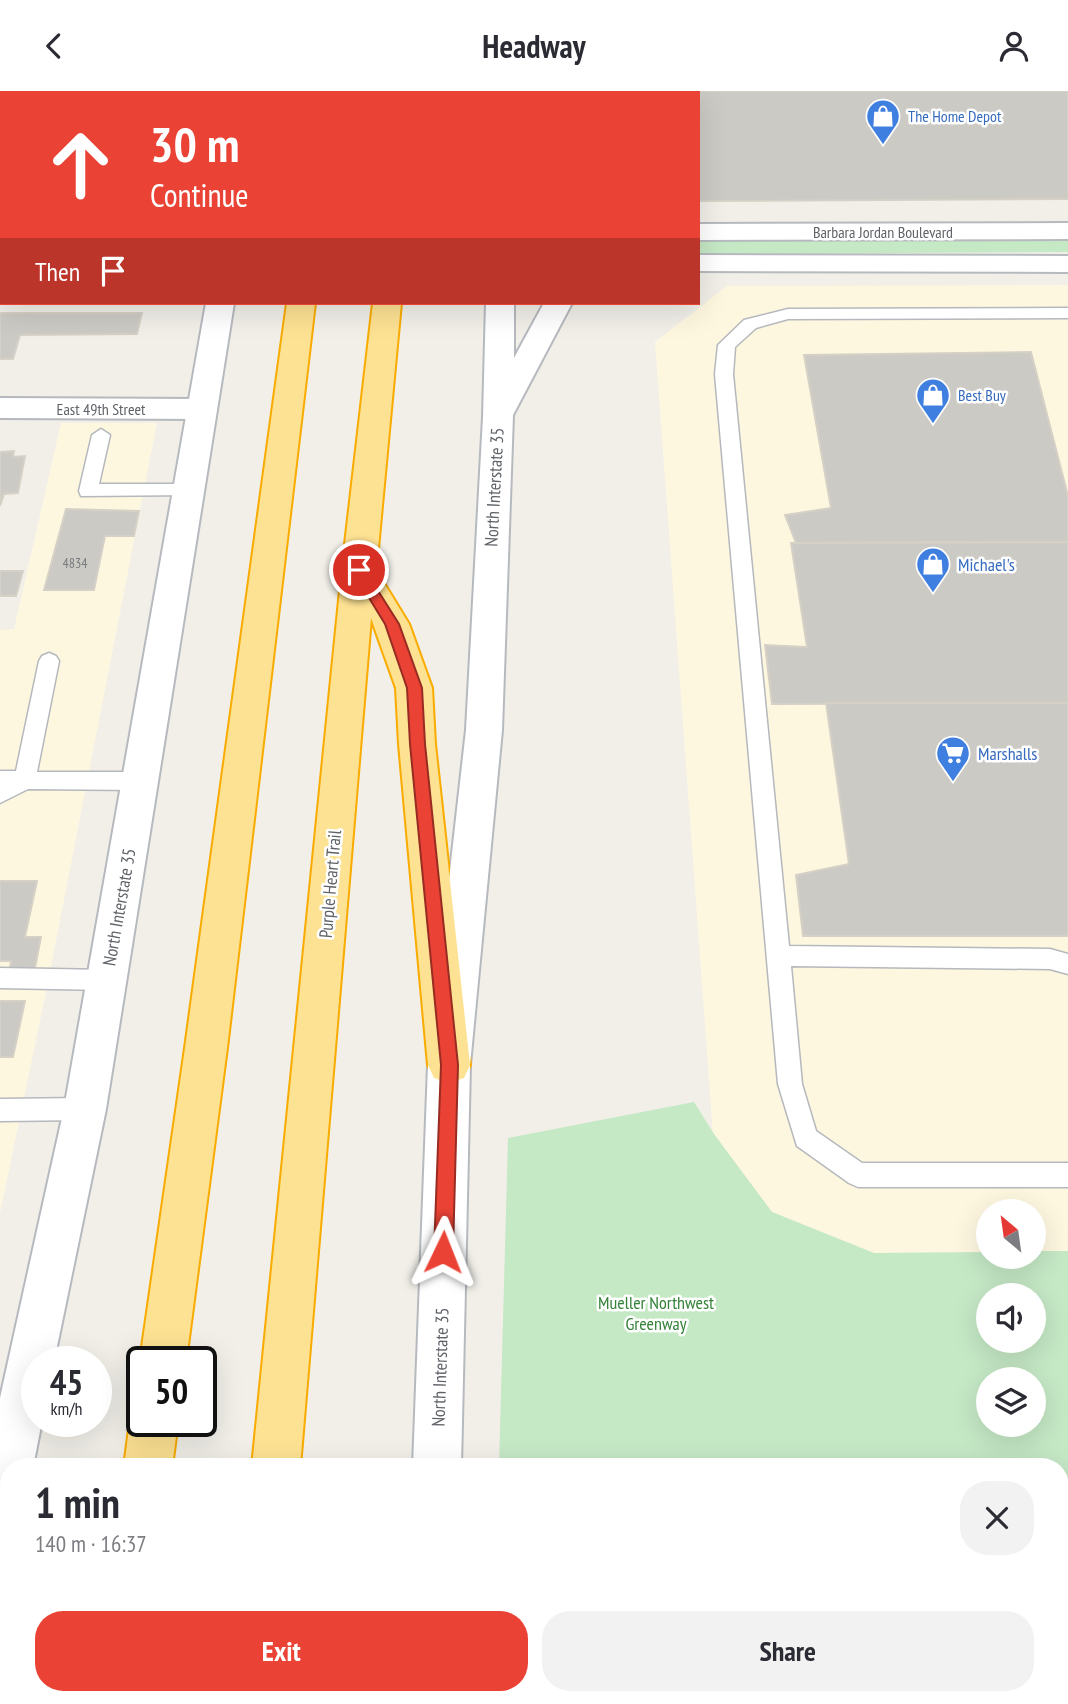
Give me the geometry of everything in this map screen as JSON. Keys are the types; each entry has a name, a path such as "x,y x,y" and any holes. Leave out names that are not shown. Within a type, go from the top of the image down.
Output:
{"highway":[{"path":"165,1346 301,305"},
{"name":"Purple Heart Trail","path":"277,1458 359,570 387,305"},
{"path":"359,570 392,624 415,688 417,744 449,1065"},
{"path":"149,1458 153,1437"}],"main road":[{"name":"Barbara Jordan Boulevard","path":"700,232 1068,231"},
{"name":"Barbara Jordan Boulevard","path":"700,263 1067,266"},
{"name":"North Interstate 35","path":"10,1458 85,1109 220,305"},
{"name":"North Interstate 35","path":"437,1458 449,1065 484,730 498,417 500,305"},
{"path":"498,417 557,305"},
{"name":"East 49th Street","path":"0,408 202,409"}],"lane":[{"path":"1068,313 788,314 750,324 727,345 724,374 790,1084 806,1138 858,1175 1068,1175"},
{"path":"101,435 88,491 188,490"},
{"path":"0,794 25,780 49,661"},
{"path":"0,779 140,781"},
{"path":"778,956 1050,959 1068,964"},
{"path":"0,978 106,980"},
{"path":"0,1110 85,1109"}],"shaded area":[{"path":"1068,285 1068,1251 1046,1251 1046,1199 976,1199 976,1252 874,1253 772,1212 713,1134 655,342 727,286"},
{"path":"61,423 157,423 0,1213 0,630 14,629"}],"green space":[{"path":"700,240 1068,240 1068,252 700,254"},
{"name":"Mueller Northwest Greenway","path":"694,1102 714,1134 772,1212 874,1253 976,1252 976,1269 1046,1269 1046,1251 1068,1251 1068,1458 499,1458 508,1138"}],"building":[{"name":"The Home Depot","path":"700,91 1068,91 1068,199 700,201"},
{"path":"0,313 142,313 137,334 20,335 13,359 0,359"},
{"name":"Best Buy","path":"1031,352 1068,496 1068,542 796,543 785,515 831,508 804,355"},
{"path":"14,451 13,457 25,456 18,493 4,494 0,506 0,452"},
{"path":"66,509 139,511 134,536 105,536 94,590 44,590"},
{"name":"Michael's","path":"1068,542 1068,703 772,704 765,645 807,647 791,543"},
{"path":"0,571 23,571 16,596 0,596"},
{"name":"Marshalls","path":"826,703 1068,703 1068,936 803,936 796,875 849,864"},
{"path":"0,881 37,881 25,937 41,937 35,968 10,968 11,961 0,961"},
{"path":"0,1001 25,1001 13,1057 0,1057"}],"place":[{"name":"The Home Depot","path":"883,146"},
{"name":"Best Buy","path":"933,425"},
{"name":"Michael's","path":"933,594"},
{"name":"Marshalls","path":"953,783"}],"route":[{"path":"359,570 392,624 415,688 417,744 449,1065 443,1252"}]}
